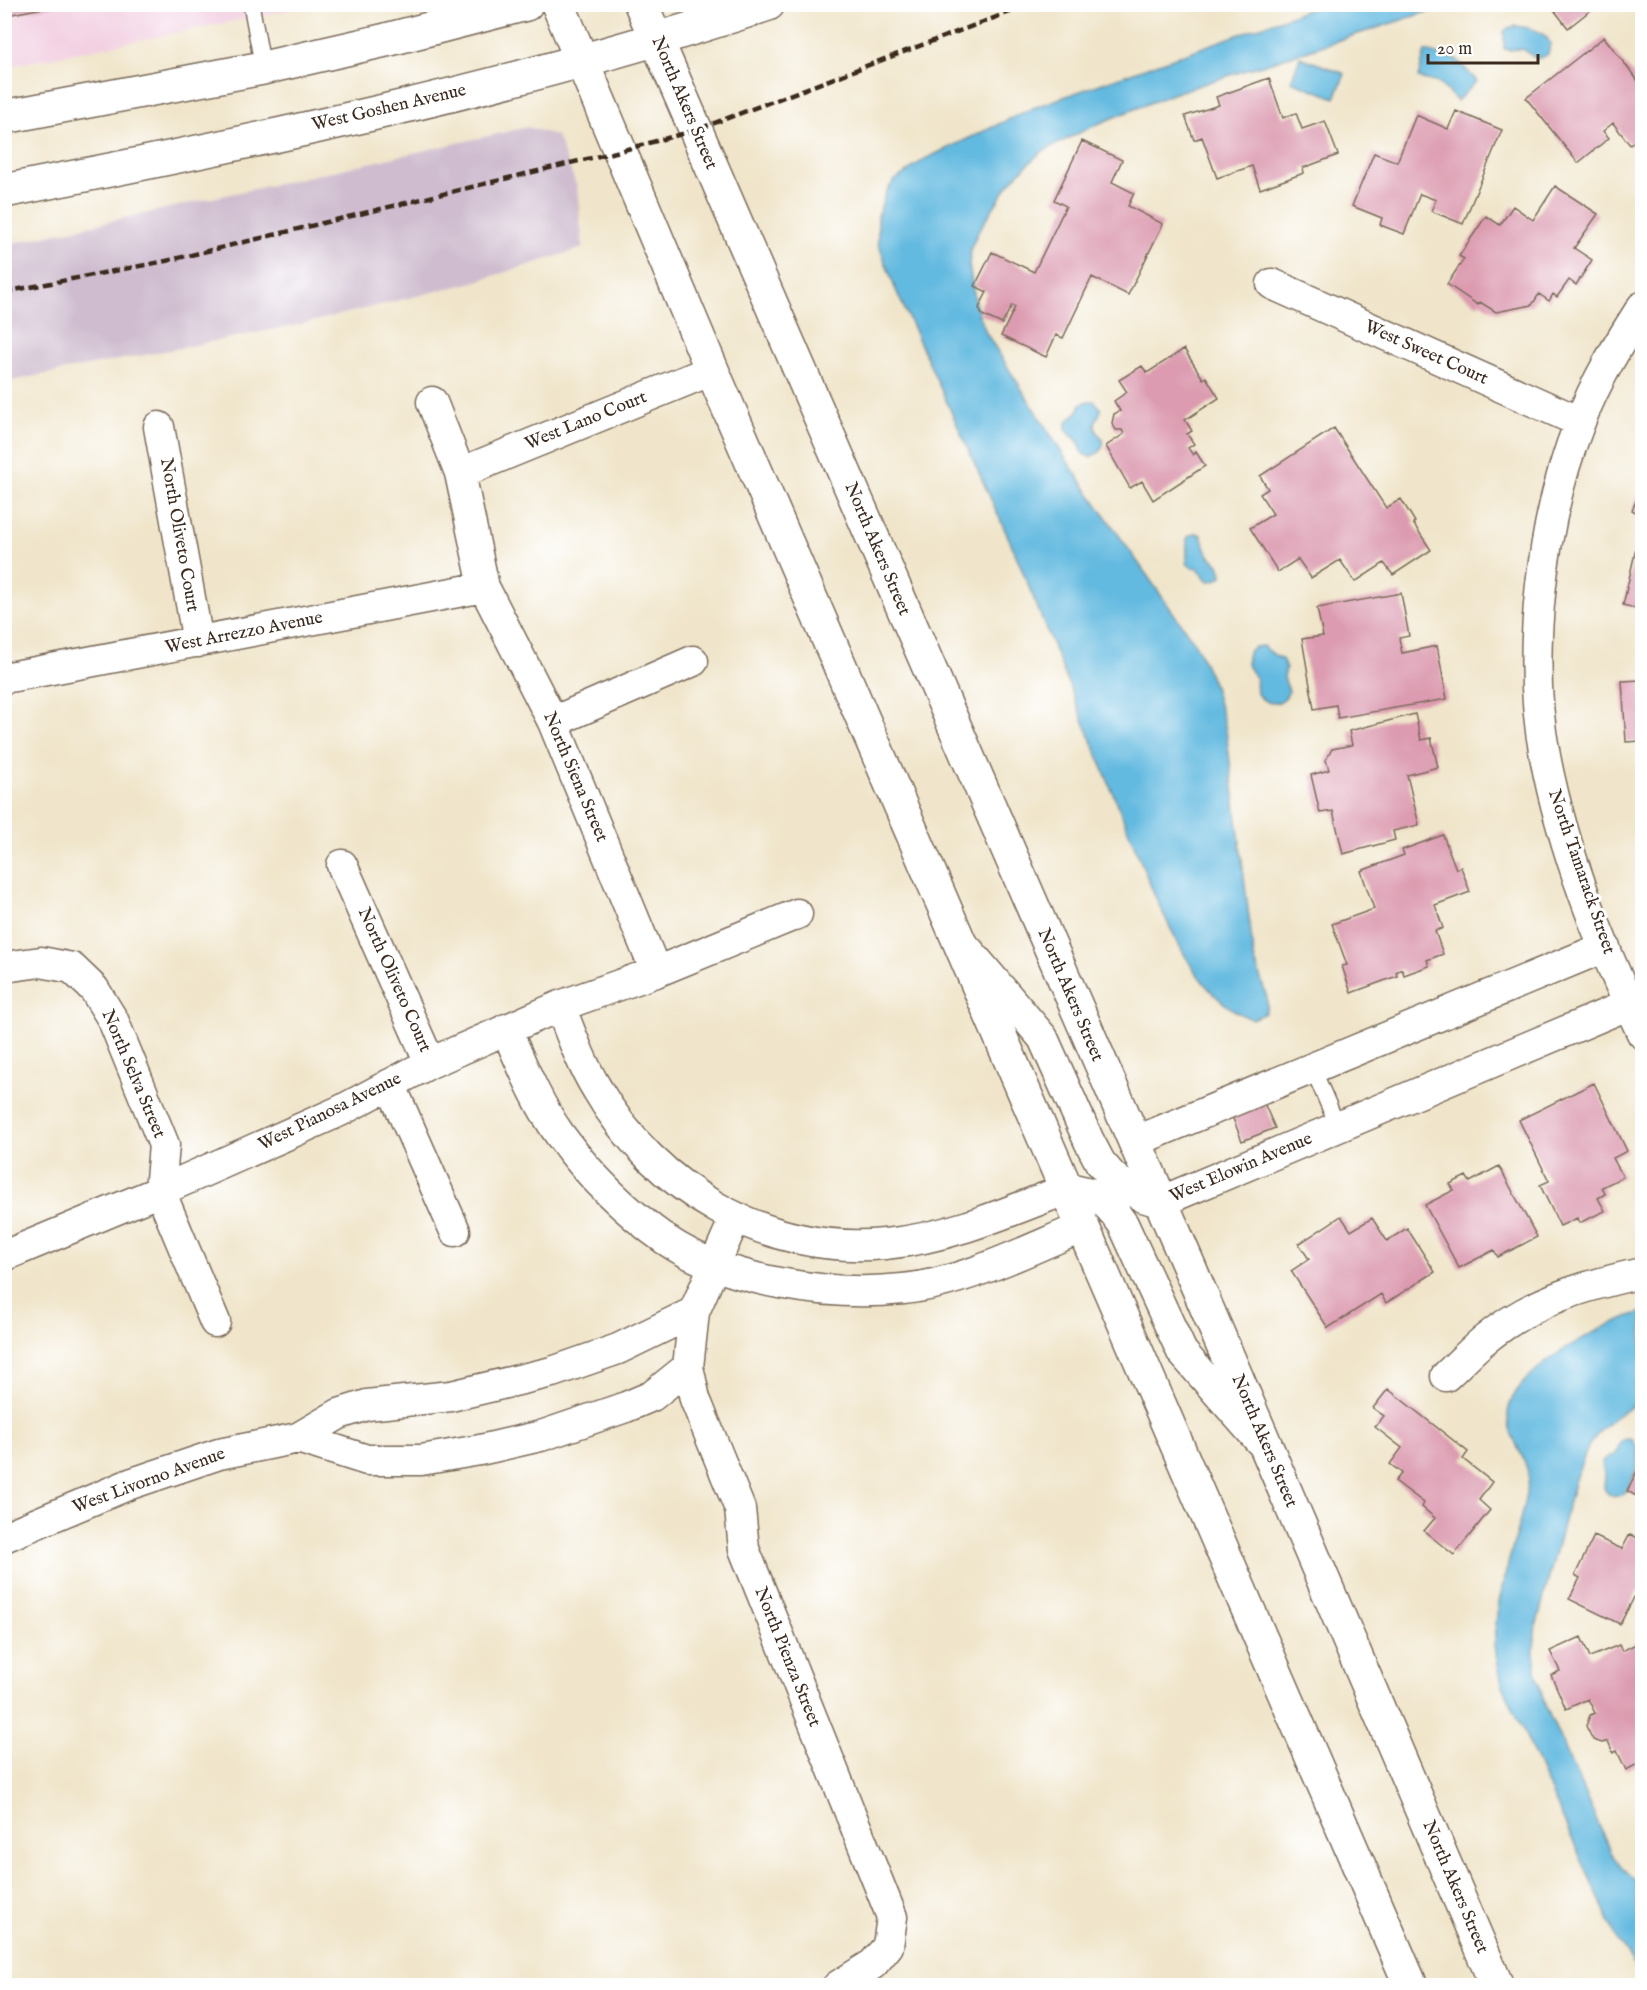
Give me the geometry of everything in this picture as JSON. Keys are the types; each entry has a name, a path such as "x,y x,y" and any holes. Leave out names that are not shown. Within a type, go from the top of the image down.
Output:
{"main road":[{"path":"4,117 263,68 386,40 526,4"},
{"path":"558,4 712,370 1412,1986"},
{"name":"North Akers Street","path":"641,4 1268,1450 1497,1986"},
{"name":"West Goshen Avenue","path":"4,191 167,159 402,106 582,62 768,4"}],"street":[{"name":"West Sweet Court","path":"1272,284 1580,422"},
{"name":"North Tamarack Street","path":"1638,1021 1605,947 1581,883 1553,795 1544,754 1537,638 1540,595 1552,514 1580,422 1624,334 1642,307"},
{"name":"West Lano Court","path":"460,473 712,370"},
{"name":"North Siena Street","path":"432,402 460,473 484,587 553,722 656,972"},
{"name":"North Oliveto Court","path":"159,427 198,642"},
{"name":"West Arrezzo Avenue","path":"4,678 484,587"},
{"path":"553,722 693,661"},
{"name":"North Oliveto Court","path":"342,865 430,1062"},
{"name":"West Pianosa Avenue","path":"4,1256 160,1191 340,1111 430,1062 506,1029 560,1006 656,972 797,914"},
{"name":"West Elowin Avenue","path":"962,943 1043,1038 1100,1162 1127,1188 1143,1197 1160,1202 1338,1127 1638,1021"},
{"path":"1134,1142 1605,947"},
{"name":"North Selva Street","path":"4,967 41,962 72,968 94,989 112,1020 164,1145 160,1191"},
{"path":"560,1006 582,1063 600,1095 626,1132 692,1194 735,1218 797,1239 838,1245 884,1244 967,1228 1067,1189 1081,1189 1096,1195 1118,1216 1133,1243 1182,1352 1268,1450"},
{"path":"506,1029 530,1084 548,1115 594,1179 634,1215 668,1241 715,1265 776,1282 824,1289 858,1291 904,1289 975,1271 1083,1227"},
{"path":"390,1084 455,1231"},
{"path":"160,1191 215,1322"},
{"path":"688,1367 694,1312 735,1218"},
{"path":"1446,1376 1484,1340 1525,1312 1558,1295 1593,1283 1642,1273"},
{"name":"West Livorno Avenue","path":"4,1537 130,1484 219,1454 298,1438 339,1414 367,1405 451,1396 552,1372 618,1348 694,1312"},
{"name":"West Livorno Avenue","path":"298,1438 367,1460 421,1460 480,1450 541,1436 626,1407 652,1396 688,1367"},
{"name":"North Pienza Street","path":"688,1367 694,1399 740,1509 744,1549 892,1917 888,1946 873,1964 837,1986"}],"lane":[{"path":"251,4 263,68"},
{"path":"1313,1069 1338,1127"}],"shaded area":[{"path":"5,5 314,5 5,67"},
{"path":"528,127 557,136 577,187 583,248 474,282 298,325 5,382 5,245"}],"water":[{"path":"1321,5 1448,5 1172,94 1095,125 1041,152 1008,185 979,230 971,248 969,265 976,306 986,333 1071,467 1196,645 1213,683 1226,730 1254,958 1267,998 1264,1014 1252,1019 1234,1010 1204,984 1181,949 1154,894 1014,550 895,288 878,243 878,216 886,192 894,181 925,159 1033,108"},
{"path":"1515,26 1530,28 1544,35 1550,43 1548,54 1535,58 1524,50 1504,49 1504,32"},
{"path":"1425,51 1456,59 1477,81 1457,101 1439,83 1418,78"},
{"path":"1300,57 1345,74 1335,98 1291,81"},
{"path":"1094,401 1100,408 1095,426 1103,440 1100,452 1090,457 1083,454 1078,442 1066,429 1067,423 1081,404"},
{"path":"1197,533 1201,535 1209,556 1220,566 1222,576 1216,580 1209,581 1196,567 1192,568 1187,563 1187,539"},
{"path":"1263,646 1282,659 1286,668 1284,678 1289,691 1282,700 1274,703 1265,701 1257,694 1256,678 1247,662 1249,651"},
{"path":"1642,1312 1642,1399 1614,1418 1589,1445 1575,1479 1535,1631 1534,1653 1537,1677 1545,1705 1611,1852 1623,1869 1642,1887 1642,1975 1618,1941 1502,1683 1495,1638 1497,1613 1505,1574 1529,1478 1528,1470 1509,1426 1511,1401 1522,1384 1560,1352 1605,1327"},
{"path":"1630,1439 1638,1451 1635,1474 1623,1494 1612,1495 1604,1487 1605,1477 1602,1465 1605,1460 1615,1454 1621,1442"}],"building":[{"path":"1553,4 1594,4 1596,6 1568,28 1551,6"},
{"path":"5,5 53,5 53,6 7,15"},
{"path":"1604,37 1642,86 1642,135 1630,145 1613,123 1603,131 1609,138 1578,163 1526,98"},
{"path":"1269,78 1283,118 1296,113 1302,129 1325,121 1338,155 1303,168 1304,173 1260,189 1252,166 1217,178 1202,137 1194,140 1185,116 1219,105 1216,97"},
{"path":"1456,111 1502,130 1463,224 1431,211 1436,200 1420,194 1404,234 1380,225 1382,218 1352,206 1374,153 1397,162 1416,115 1448,129"},
{"path":"1082,141 1122,160 1112,182 1134,193 1128,206 1163,224 1128,295 1092,277 1063,338 1056,335 1046,357 1001,336 1015,307 1012,305 1002,324 982,315 979,308 987,292 975,286 992,252 1034,272 1066,206 1054,200"},
{"path":"1555,186 1598,214 1574,248 1592,260 1576,285 1569,280 1557,297 1553,294 1549,301 1539,294 1532,305 1496,312 1480,302 1478,305 1447,284 1464,259 1459,256 1486,216 1500,225 1513,206 1533,220"},
{"path":"1184,349 1203,379 1206,377 1219,398 1185,420 1192,431 1187,434 1194,444 1188,448 1193,455 1196,452 1205,466 1153,500 1142,481 1130,488 1106,446 1124,434 1122,430 1116,430 1112,423 1114,414 1120,411 1114,401 1127,392 1119,380 1142,366 1147,373"},
{"path":"1334,428 1386,508 1401,499 1415,522 1413,523 1431,550 1393,575 1384,563 1355,582 1340,560 1311,578 1298,559 1278,572 1250,528 1273,514 1260,494 1268,489 1260,476"},
{"path":"1642,488 1642,516 1632,510"},
{"path":"1637,544 1642,545 1642,610 1623,605"},
{"path":"1401,593 1409,636 1399,638 1402,653 1437,646 1447,699 1338,718 1336,705 1314,709 1302,639 1323,636 1317,608"},
{"path":"1642,680 1642,741 1626,742 1622,681"},
{"path":"1415,714 1421,740 1431,738 1438,767 1407,775 1419,825 1393,831 1395,840 1343,854 1333,811 1320,813 1311,775 1329,770 1326,760 1332,749 1352,745 1349,731"},
{"path":"1443,835 1456,869 1461,867 1470,892 1435,905 1443,928 1435,931 1443,954 1427,960 1429,966 1404,975 1402,969 1396,972 1397,976 1351,993 1342,966 1347,965 1332,924 1374,909 1361,871 1404,855 1402,850"},
{"path":"1594,1083 1627,1151 1613,1158 1623,1177 1602,1187 1605,1194 1598,1198 1605,1211 1579,1223 1577,1218 1560,1226 1540,1185 1549,1181 1519,1120"},
{"path":"1264,1103 1275,1128 1242,1141 1232,1116"},
{"path":"1499,1166 1537,1237 1498,1257 1494,1250 1459,1268 1425,1205 1454,1190 1450,1184 1466,1176 1470,1182"},
{"path":"1341,1216 1351,1231 1372,1218 1387,1241 1407,1228 1435,1272 1386,1303 1381,1294 1328,1328 1291,1271 1309,1259 1299,1244"},
{"path":"1388,1389 1468,1452 1463,1459 1492,1482 1479,1500 1490,1510 1454,1555 1424,1531 1435,1518 1422,1507 1424,1503 1395,1481 1402,1473 1390,1464 1402,1448 1375,1427 1384,1416 1373,1408"},
{"path":"1642,1461 1642,1499 1627,1491"},
{"path":"1630,1534 1642,1540 1642,1592 1638,1590 1620,1624 1569,1599 1580,1578 1575,1575 1594,1536 1622,1549"},
{"path":"1581,1637 1590,1657 1619,1645 1622,1651 1636,1644 1642,1658 1642,1762 1626,1770 1617,1751 1613,1753 1608,1741 1602,1743 1593,1740 1586,1726 1590,1715 1595,1713 1588,1699 1566,1709 1551,1675 1560,1671 1550,1651"}],"railway":[{"path":"4,292 166,261 620,151 696,130 1031,4"}]}
